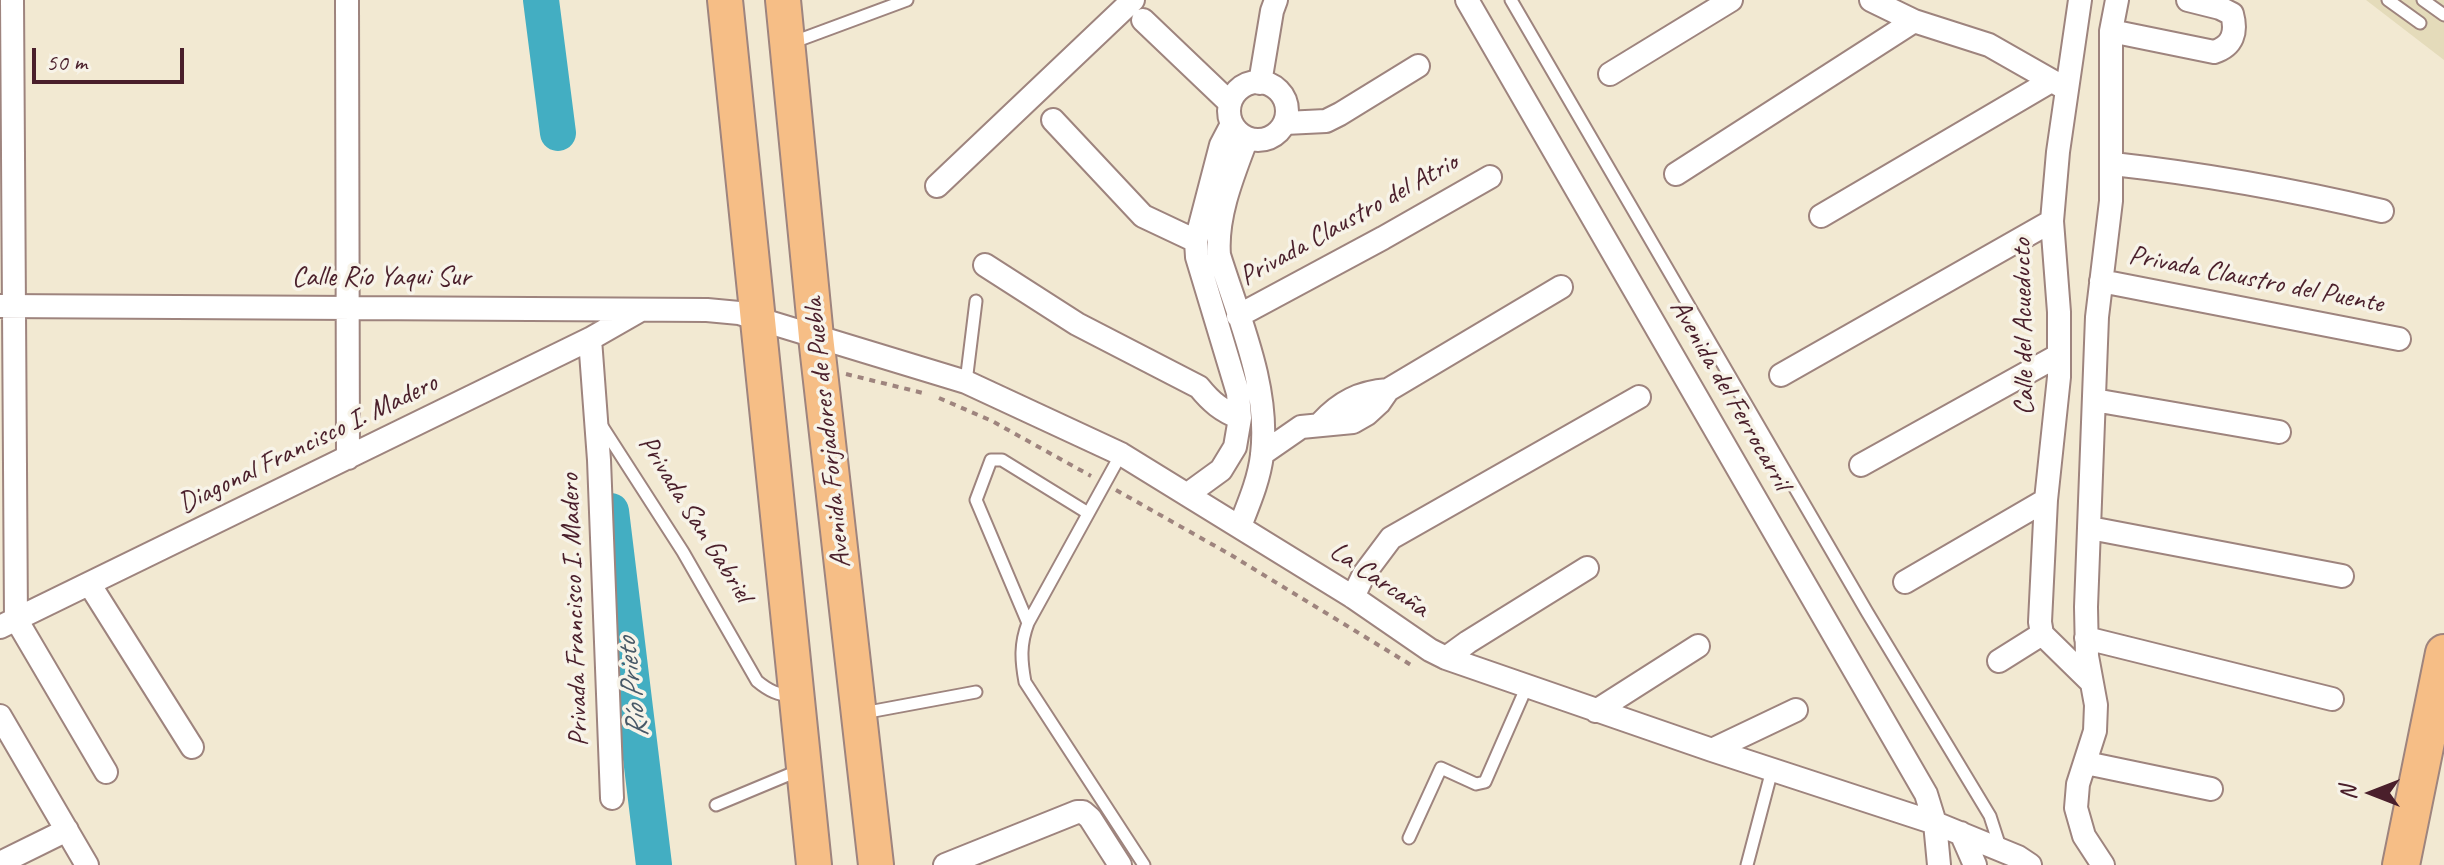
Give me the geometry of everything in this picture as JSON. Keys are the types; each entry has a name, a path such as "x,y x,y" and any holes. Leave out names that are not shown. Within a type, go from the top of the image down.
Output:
{"highway":[{"path":"2401,865 2444,653"}],"main road":[{"name":"Avenida Forjadores de Puebla","path":"725,0 814,865"},
{"name":"Avenida Forjadores de Puebla","path":"783,0 816,337 876,865"}],"street":[{"path":"12,0 7,306 8,623 106,772"},
{"path":"347,0 348,458"},
{"path":"1260,83 1276,0"},
{"name":"Avenida del Ferrocarril","path":"1467,0 1926,794 1935,823 1939,865"},
{"path":"1610,74 1731,0"},
{"path":"1871,0 1914,21 1989,45 2058,84"},
{"name":"Calle del Acueducto","path":"2042,634 2041,585 2046,500 2057,412 2059,355 2052,221 2058,84 2080,0"},
{"path":"2095,862 2076,808 2078,784 2095,731 2096,705 2086,638 2097,317 2111,201 2111,31 2117,0"},
{"path":"2111,31 2214,52 2224,49 2236,28 2232,14 2188,0"},
{"path":"937,186 1138,10 1237,122 1265,140 1280,131 1285,123 1287,114 1283,96 1277,89 1260,83 1242,88 1237,122 1236,167 1218,238 1219,255 1259,382 1262,405 1262,454 1256,483 1240,526"},
{"path":"1676,174 1914,21"},
{"path":"1285,123 1326,121 1418,66"},
{"path":"1821,216 2058,84"},
{"path":"1053,120 1143,216 1196,241"},
{"path":"1188,494 1221,470 1235,447 1240,418 1238,393 1197,257 1196,241 1221,145 1237,122"},
{"path":"2113,164 2294,190 2382,211"},
{"name":"Privada Claustro del Atrio","path":"1238,316 1490,177"},
{"path":"1781,375 2052,221"},
{"path":"985,265 1077,324 1199,387 1210,401 1240,418"},
{"name":"Privada Claustro del Puente","path":"2101,281 2399,339"},
{"path":"1262,454 1358,395 1388,390 1561,287"},
{"name":"Calle Río Yaqui Sur","path":"7,306 707,310 739,313 760,320"},
{"name":"Diagonal Francisco I. Madero","path":"8,623 590,339 640,311"},
{"path":"2059,312 2097,317"},
{"name":"La Carcaña","path":"760,320 966,382 1121,454 1446,658 1935,823 1994,847"},
{"name":"Privada San Gabriel","path":"590,339 597,420"},
{"path":"1861,465 2059,355"},
{"path":"1199,387 1232,372"},
{"path":"1353,597 1370,565 1391,538 1639,397"},
{"path":"2094,400 2279,432"},
{"path":"1262,405 1311,425"},
{"name":"Privada Francisco I. Madero","path":"597,420 612,798"},
{"path":"1905,582 2046,500"},
{"path":"2090,528 2342,576"},
{"path":"1446,658 1587,568"},
{"path":"90,585 192,747"},
{"path":"1999,661 2042,634 2090,681"},
{"path":"2086,638 2332,699"},
{"path":"1596,711 1698,646"},
{"path":"1712,750 1796,710"},
{"path":"0,716 87,865"},
{"path":"2086,763 2211,789"},
{"path":"945,865 1077,812 1083,812 1090,818 1120,865"},
{"path":"0,863 67,830"},
{"path":"1961,833 1975,865"},
{"path":"1994,847 2030,865"}],"lane":[{"path":"787,45 907,0"},
{"path":"1511,0 1859,598 1990,816 1994,847"},
{"path":"2388,0 2420,23"},
{"path":"2423,0 2444,15"},
{"path":"966,382 976,301"},
{"name":"Privada San Gabriel","path":"597,420 683,552 757,681 781,695 798,696"},
{"path":"1121,454 1028,623 1021,640 1021,659 1025,682 1144,865"},
{"path":"1028,623 976,500 991,460 1002,460 1088,513"},
{"path":"1409,838 1441,768 1476,784 1485,782 1527,686"},
{"path":"859,714 976,692"},
{"path":"716,805 804,768"},
{"path":"1747,865 1772,770"}],"shaded area":[{"path":"2366,0 2444,0 2444,60"}],"waterway":[{"name":"Río Prieto","path":"541,0 558,133"},
{"name":"Río Prieto","path":"611,511 654,865"}]}
